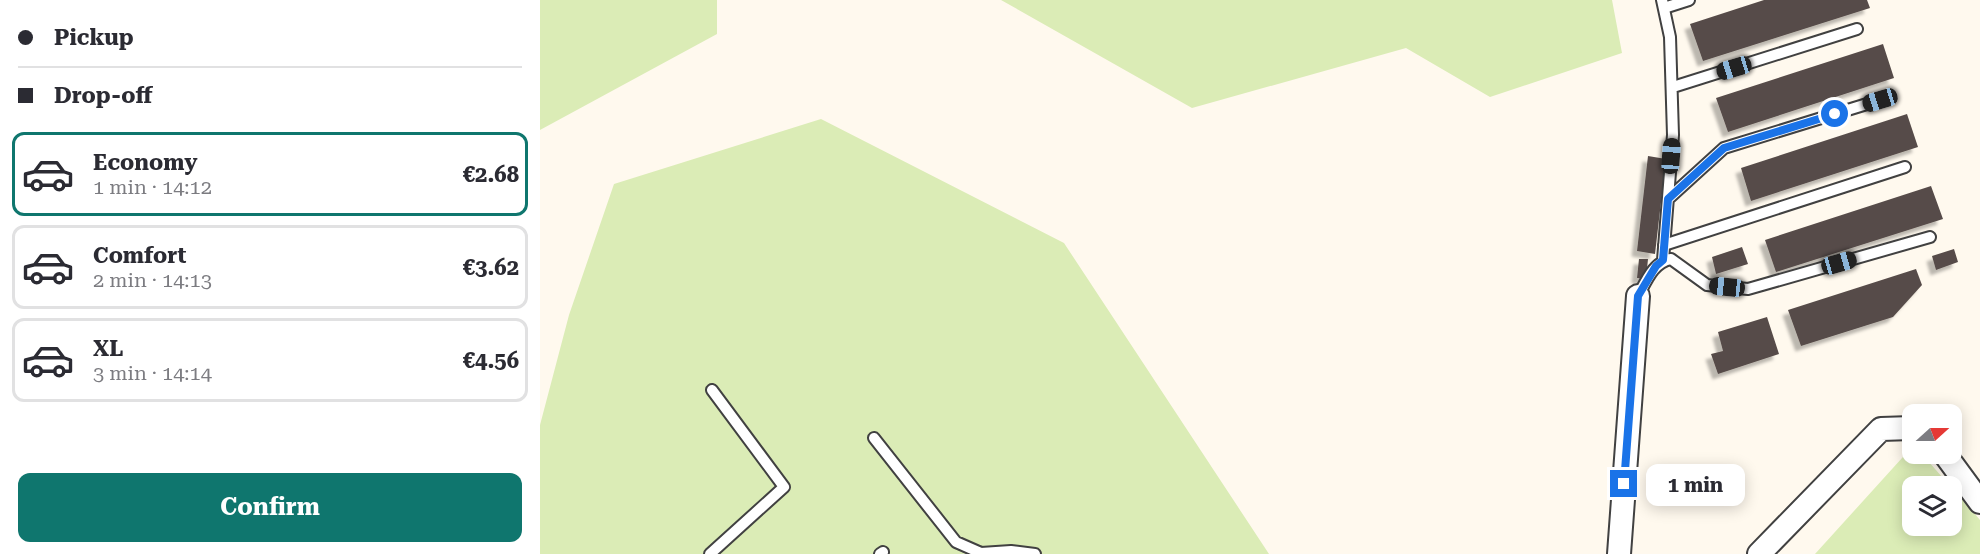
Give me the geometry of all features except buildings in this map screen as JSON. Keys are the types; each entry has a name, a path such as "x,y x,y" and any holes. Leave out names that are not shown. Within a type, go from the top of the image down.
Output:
{"street":[{"path":"1619,554 1638,296"},
{"path":"1760,554 1881,429 1902,428"},
{"path":"1952,464 1980,502"}],"lane":[{"path":"1663,260 1673,135 1673,87 1670,37 1663,4 1689,0"},
{"path":"1673,87 1857,29"},
{"path":"1668,199 1724,148 1880,100"},
{"path":"1664,245 1905,167"},
{"path":"1638,296 1656,266 1663,260 1671,259 1707,285 1748,289 1930,237"},
{"path":"710,554 784,487 712,390"},
{"path":"873,438 956,542 981,553 1011,551 1035,554"}],"green space":[{"path":"540,0 717,0 717,34 540,130"},
{"path":"1001,0 1612,0 1622,53 1490,97 1406,48 1192,108"},
{"path":"821,119 1064,243 1269,554 540,554 540,425 569,315 614,184"},
{"path":"1902,458 1902,464 1931,464 1941,476 1902,476 1902,536 1962,536 1962,499 1980,520 1980,554 1815,554"}],"route":[{"path":"1624,484 1638,296 1656,266 1663,260 1668,199 1724,148 1835,114"}]}
